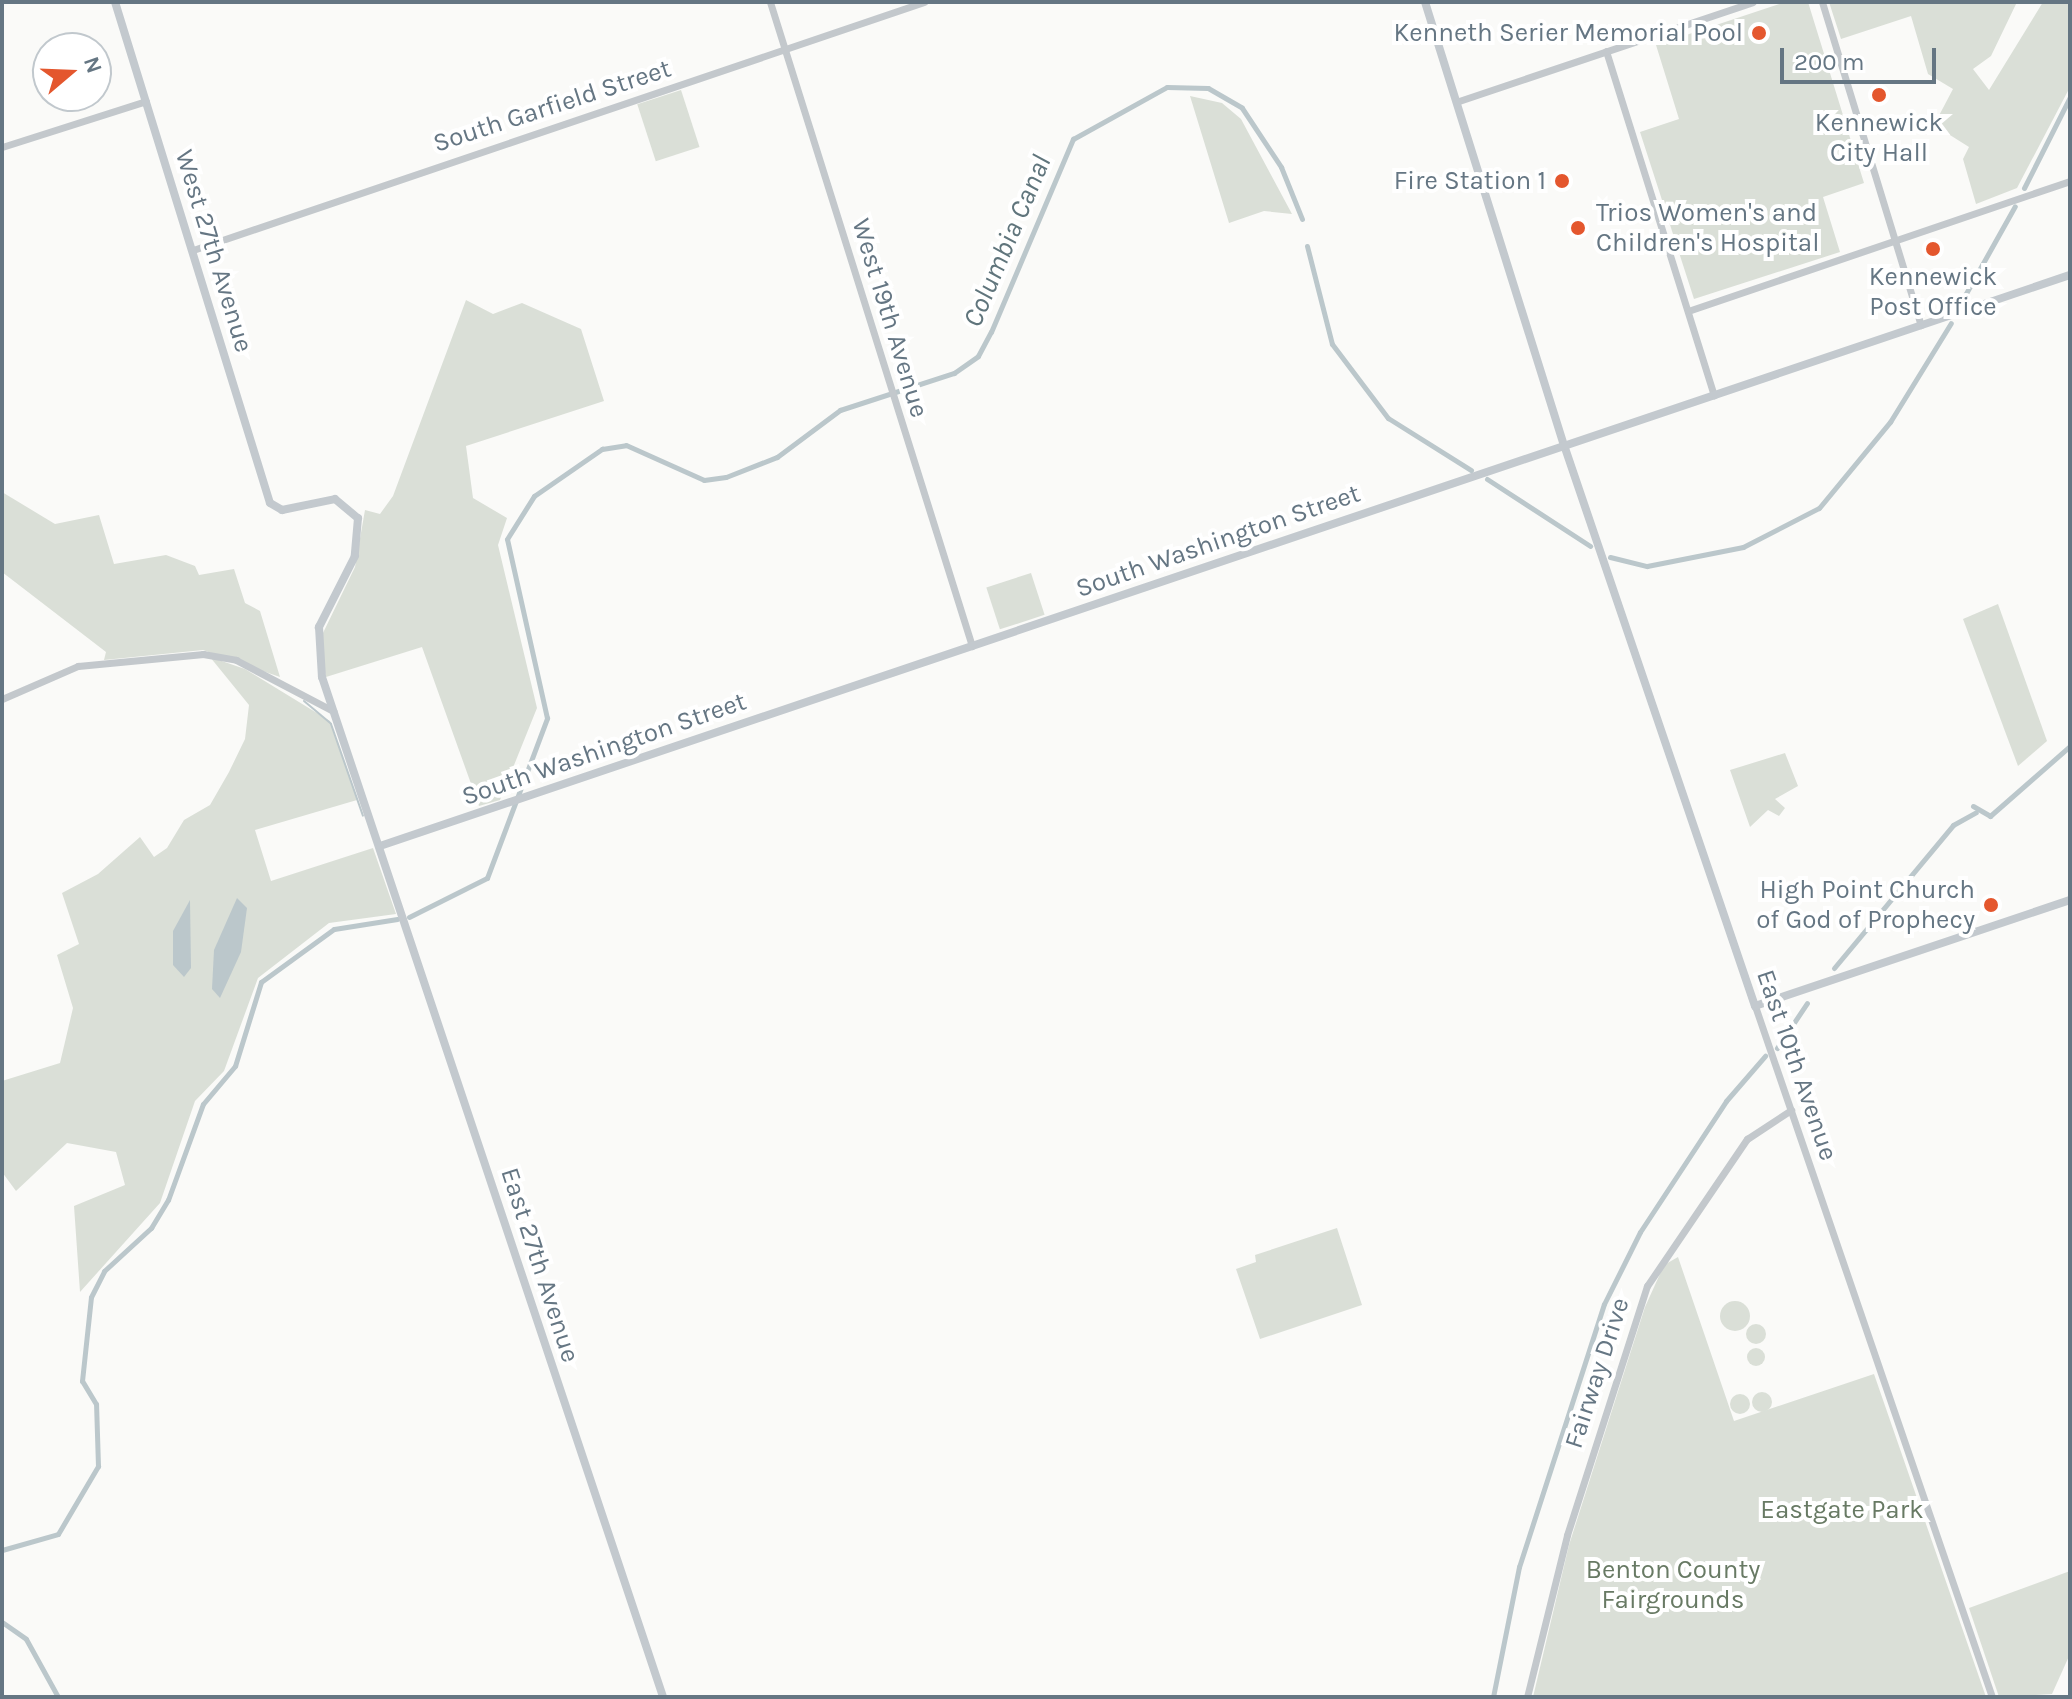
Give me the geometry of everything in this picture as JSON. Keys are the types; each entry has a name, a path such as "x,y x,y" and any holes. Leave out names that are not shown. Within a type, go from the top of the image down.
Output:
{"main road":[{"name":"West 27th Avenue","path":"115,2 277,510 328,499 355,511 355,556 318,636 333,711"},
{"name":"East 10th Avenue","path":"1425,2 1564,445 1755,1006"},
{"name":"South Washington Street","path":"380,846 2070,275"},
{"path":"333,711 380,846"},
{"name":"East 27th Avenue","path":"380,846 663,1697"},
{"path":"1755,1006 2070,900"}],"street":[{"name":"West 19th Avenue","path":"770,2 972,646"},
{"name":"South Garfield Street","path":"193,250 924,2"},
{"path":"1456,102 1753,2"},
{"path":"1822,2 1921,325"},
{"path":"1606,51 1714,395"},
{"path":"2,147 146,101"},
{"path":"1688,311 2070,181"},
{"path":"2,699 78,666 203,654 236,660 333,711"},
{"name":"East 10th Avenue","path":"1755,1006 1992,1697"},
{"name":"Fairway Drive","path":"1527,1697 1567,1535 1647,1286 1747,1139 1791,1110"}],"green space":[{"path":"1785,2 1808,2 1864,183 1823,197 1840,252 1694,299 1640,132 1679,119 1656,45"},
{"path":"1829,2 2017,2 1991,56 1973,69 1989,90 2043,2 2070,2 2070,87 2017,188 1976,204 1963,159 1969,147 1934,125 1953,89 1928,74 1911,16 1841,39"},
{"path":"681,90 700,147 656,161 637,104"},
{"path":"1190,96 1222,103 1241,119 1292,214 1264,211 1229,223"},
{"path":"466,300 493,314 522,303 581,329 604,401 466,446 473,498 507,518 498,545 537,708 500,800 479,806 422,647 326,677 322,660 322,635 355,567 365,510 380,514 393,496"},
{"path":"2,492 55,524 99,515 114,564 166,555 195,566 199,575 234,569 245,603 260,611 280,677 203,650 104,660 106,652 2,572"},
{"path":"1031,573 1045,615 1000,629 986,588"},
{"path":"1998,604 2047,741 2018,766 1963,619"},
{"path":"210,657 245,669 330,721 357,800 255,830 271,881 373,848 396,914 329,923 258,978 224,1071 195,1101 160,1203 80,1292 74,1206 125,1185 116,1152 67,1143 16,1191 2,1172 2,1081 60,1063 73,1008 57,955 79,944 62,893 98,874 140,837 154,857 167,848 184,820 210,805 229,772 245,739 249,705"},
{"path":"1785,753 1798,786 1775,799 1785,808 1779,816 1768,810 1750,827 1730,770"},
{"path":"1337,1228 1362,1305 1260,1339 1236,1269 1256,1262 1255,1255"},
{"name":"Benton County Fairgrounds","path":"1678,1257 1734,1421 1874,1374 1986,1697 1533,1697 1569,1545 1645,1307 1664,1265"},
{"path":"1735,1301 1741,1302 1749,1310 1749,1322 1741,1330 1735,1331 1729,1330 1721,1322 1720,1316 1721,1310 1729,1302"},
{"path":"1756,1324 1763,1327 1766,1334 1763,1341 1756,1344 1749,1341 1746,1334 1749,1327"},
{"path":"1756,1348 1765,1357 1756,1366 1747,1357"},
{"path":"1758,1392 1766,1392 1772,1402 1766,1412 1758,1412 1752,1406 1752,1398"},
{"path":"1736,1394 1744,1394 1750,1404 1744,1414 1736,1414 1730,1408 1730,1400"},
{"path":"2070,1571 2070,1654 2052,1694 1999,1697 1969,1608"}],"shaded area":[{"name":"Kenneth Serier Memorial Pool","path":"1755,23 1763,23 1769,33 1763,43 1755,43 1749,37 1749,29"},
{"path":"237,898 247,908 241,952 220,998 212,989 214,950"},
{"path":"190,900 191,968 184,977 173,965 173,931"}],"waterway":[{"name":"Columbia Canal","path":"409,917 487,878 547,718 507,539 534,496 602,449 626,445 704,480 726,477 777,457 840,410 954,373 978,356 991,332 1073,139 1167,87 1208,88 1242,108 1281,167 1302,219"},
{"name":"Columbia Canal","path":"2024,188 2070,97"},
{"name":"Columbia Canal","path":"1960,304 2015,206"},
{"name":"Columbia Canal","path":"1307,246 1332,344 1388,418 1471,470"},
{"name":"Columbia Canal","path":"1610,557 1647,566 1743,547 1819,508 1890,422 1951,323"},
{"name":"Columbia Canal","path":"1487,479 1590,546"},
{"path":"304,701 331,724 363,816"},
{"path":"1973,806 1990,816 2070,746"},
{"path":"1834,968 1953,825 1976,812"},
{"name":"Columbia Canal","path":"2,1550 58,1534 98,1466 96,1404 82,1381 91,1297 104,1271 151,1228 168,1200 203,1104 235,1066 261,982 334,929 397,919"},
{"path":"1777,1048 1807,1003"},
{"path":"1493,1697 1519,1567 1604,1304 1640,1232 1726,1101 1765,1056"},
{"name":"Columbia Canal","path":"2,1622 26,1639 58,1697"}],"place":[{"name":"Kenneth Serier Memorial Pool","path":"1759,33"},
{"name":"Kennewick City Hall","path":"1879,95"},
{"name":"Fire Station 1","path":"1562,181"},
{"name":"Trios Women's and Children's Hospital","path":"1578,228"},
{"name":"Kennewick Post Office","path":"1933,249"},
{"name":"High Point Church of God of Prophecy","path":"1991,905"}],"park label":[{"name":"Eastgate Park","path":"1842,1510"}]}
